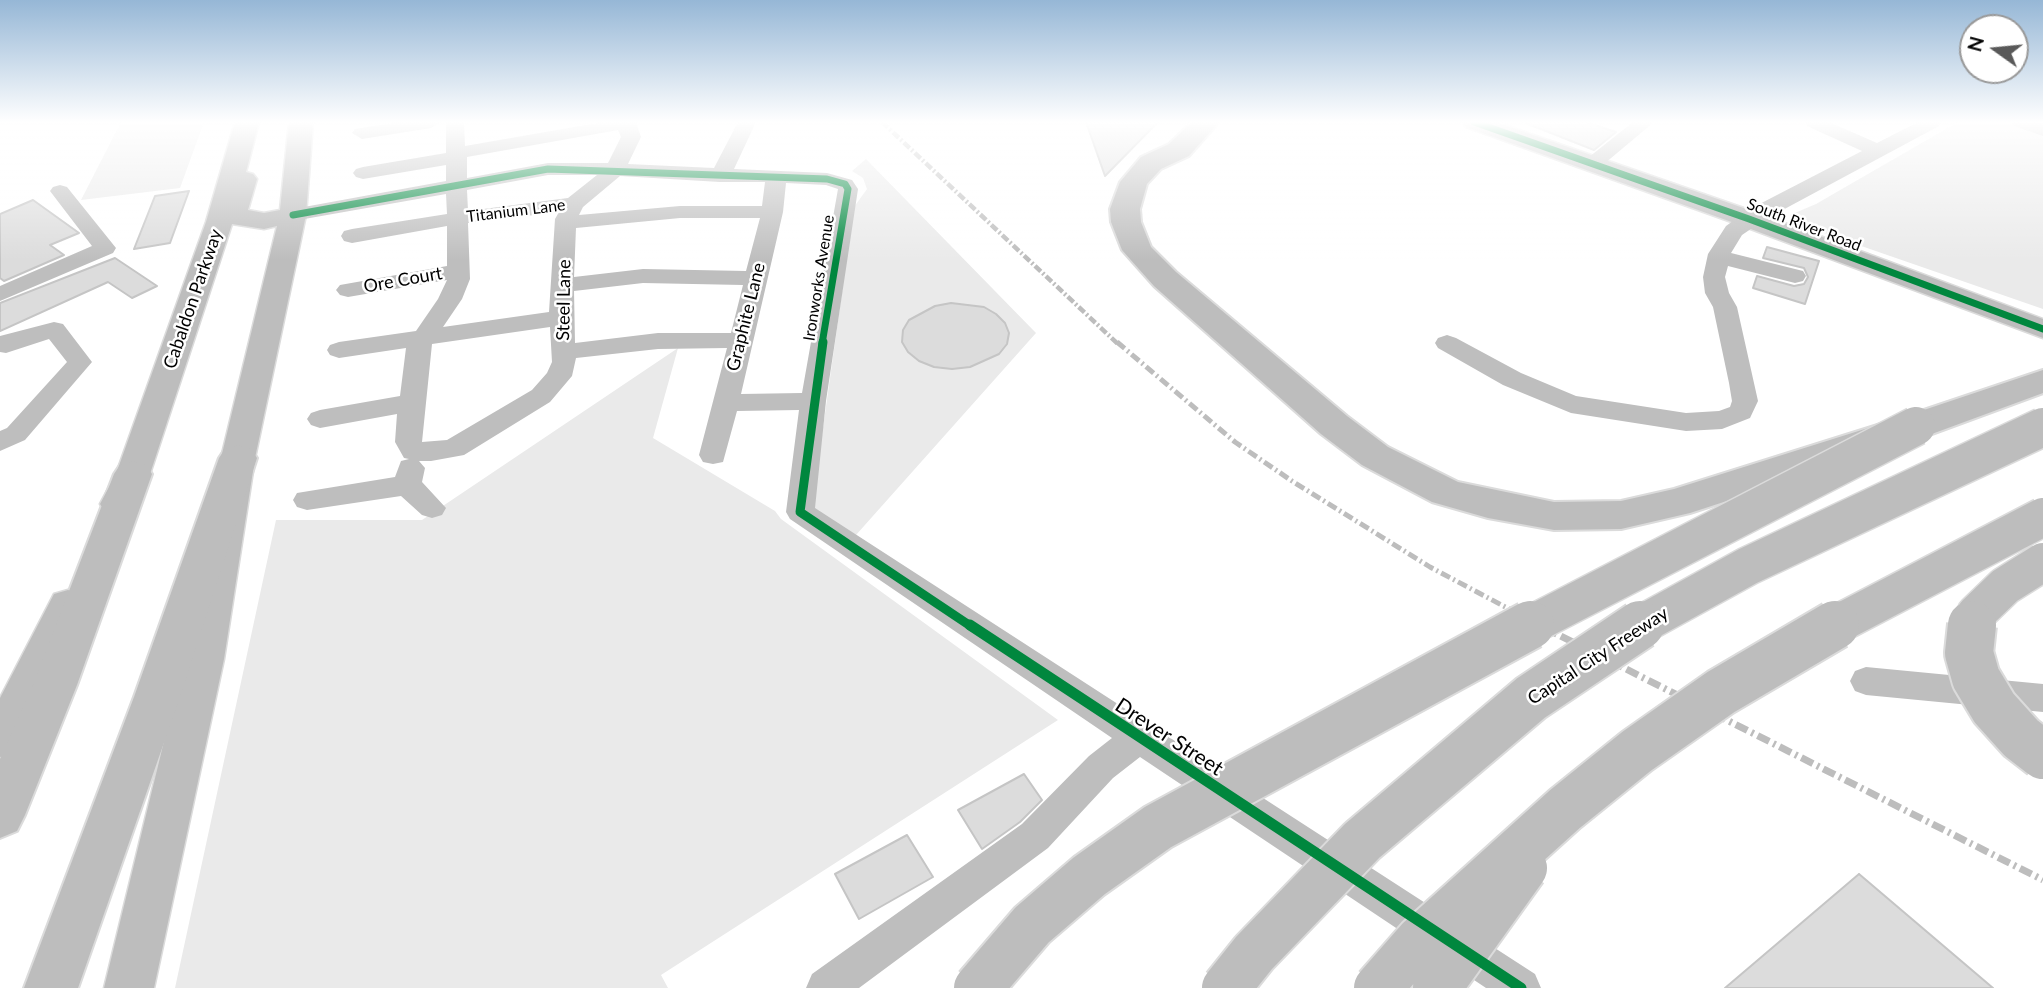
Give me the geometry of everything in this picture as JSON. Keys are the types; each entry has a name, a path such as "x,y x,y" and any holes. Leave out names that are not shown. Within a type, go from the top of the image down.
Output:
{"highway":[{"path":"1146,168 1134,182 1125,209 1130,237 1147,262 1165,279 1334,425 1375,456 1446,492 1521,511 1587,517 1621,515 1676,503 1916,426 2043,381"},
{"path":"978,988 1032,925 1089,876 1158,827 1497,643 1916,426"},
{"name":"Capital City Freeway","path":"1226,988 1254,953 1362,841 1531,698 1646,621 1737,572 2043,427"},
{"path":"51,988 157,697 238,458"},
{"path":"0,816 55,685 132,474"},
{"path":"1378,988 1420,940 1565,809 1637,751 1721,692 1832,627 2043,517"},
{"path":"2043,562 2005,586 1982,607 1970,631 1969,653 1976,678 1994,708 2021,738 2043,755"},
{"path":"1437,988 1565,809"}],"main road":[{"name":"Cabaldon Parkway","path":"0,739 132,474 219,222 234,168"},
{"path":"247,168 235,210 239,218 264,220 293,215"},
{"path":"129,988 204,659 238,458 293,215 297,168"},
{"name":"South River Road","path":"1600,168 1749,219 2043,330"}],"street":[{"path":"363,173 389,168"},
{"path":"407,485 414,451 408,442 418,347 450,299 458,279 457,168"},
{"path":"720,176 724,168"},
{"path":"1447,343 1512,379 1571,404 1686,422 1722,420 1741,412 1745,401 1725,307 1717,293 1714,277 1718,257 1734,231 1749,219 1843,168"},
{"name":"Ironworks Avenue","path":"293,215 548,169 832,180 845,184 848,189 813,401 800,512"},
{"path":"570,214 615,170"},
{"name":"Graphite Lane","path":"713,456 772,212 776,179"},
{"path":"0,294 105,248 60,191"},
{"name":"Titanium Lane","path":"352,236 459,218 772,212"},
{"name":"Steel Lane","path":"414,451 431,452 454,448 541,396 559,376 564,362 562,285 570,214"},
{"path":"1718,257 1795,276"},
{"name":"Ore Court","path":"348,290 458,271"},
{"path":"562,285 643,276 756,278"},
{"path":"339,350 561,318"},
{"path":"0,344 6,345 54,329 80,362 16,434 0,442"},
{"path":"563,352 658,341 741,340"},
{"path":"726,403 813,401"},
{"path":"320,419 411,403"},
{"path":"307,500 407,485"},
{"path":"407,485 432,508"},
{"name":"Drever Street","path":"800,512 1518,987"},
{"path":"1866,681 2043,698"},
{"path":"826,988 1035,836 1101,767 1139,738"}],"shaded area":[{"path":"97,168 187,168 180,188 81,200"},
{"path":"855,168 875,168 1036,333 856,535 815,511 813,499 854,207 867,189 863,178 852,171"},
{"path":"1878,168 2043,168 2043,309 1795,223 1790,215 1816,204"},
{"path":"678,348 653,438 775,511 781,519 1058,720 661,975 668,988 175,988 276,520 422,520"}],"building":[{"path":"1102,168 1113,168 1105,176"},
{"path":"189,191 170,243 134,249 155,196"},
{"path":"33,200 79,233 50,245 64,255 4,281 0,278 0,214"},
{"path":"1767,247 1819,261 1805,304 1753,288 1757,276 1794,286 1804,284 1808,277 1804,268 1763,258"},
{"path":"115,258 157,286 132,298 108,282 0,331 0,303"},
{"path":"951,303 984,307 1005,323 1009,333 1007,344 999,354 970,367 952,369 934,367 919,361 908,352 902,342 903,330 909,320 935,306"},
{"path":"1024,774 1042,800 1020,822 982,849 958,810"},
{"path":"907,835 933,877 859,919 835,874"},
{"path":"1859,874 1993,988 1725,988"}],"railway":[{"path":"931,168 1118,344"},
{"path":"1117,342 1235,442 1292,481 1430,567 1543,627"},
{"path":"1539,625 2043,880"}],"cycle path":[{"path":"293,215 548,169 573,168"},
{"path":"578,168 827,179 845,184 848,189 813,401 800,512 1521,988"},
{"path":"1605,168 2043,329"}]}
